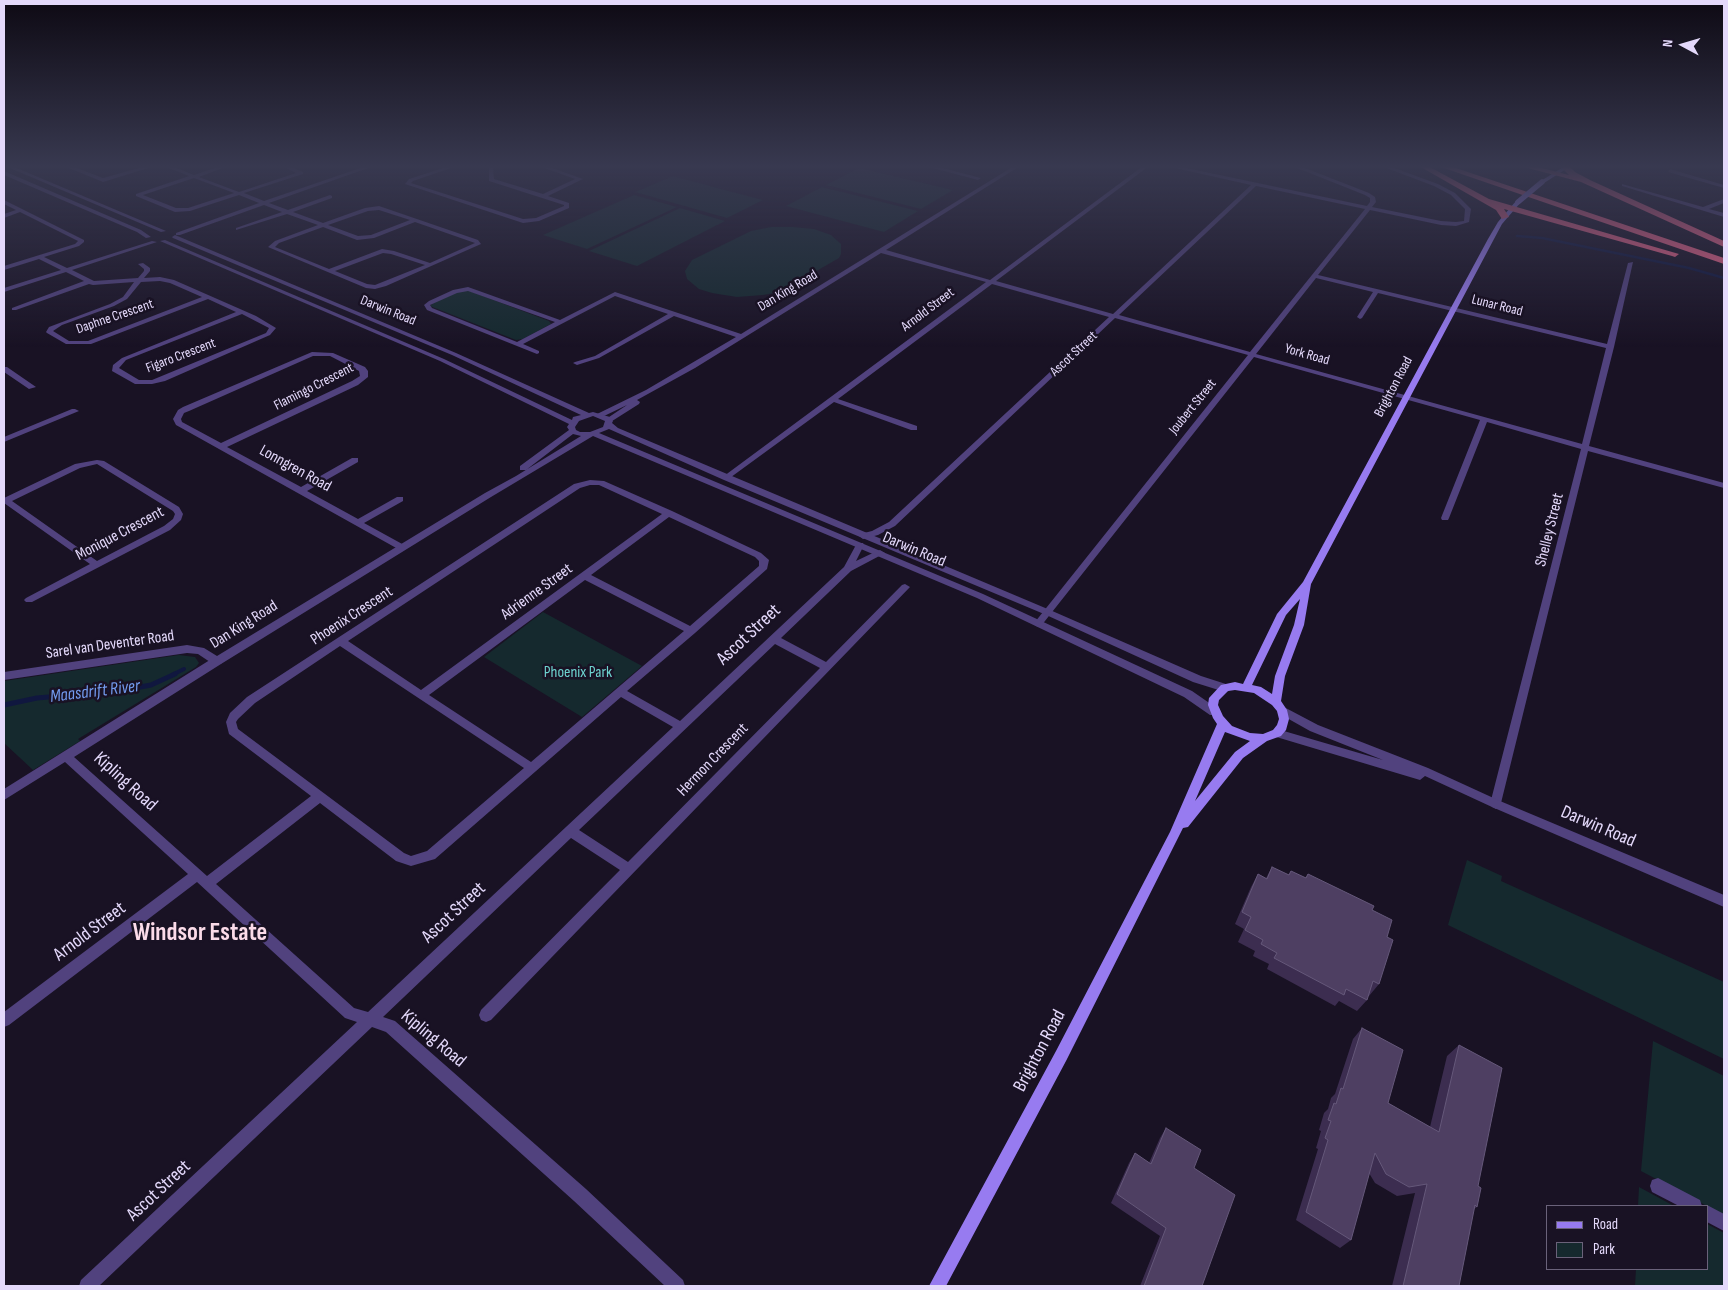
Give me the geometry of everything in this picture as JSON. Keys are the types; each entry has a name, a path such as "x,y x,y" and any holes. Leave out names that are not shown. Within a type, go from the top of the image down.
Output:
{"highway":[{"path":"1571,226 1724,268"},
{"path":"1620,226 1724,261"},
{"path":"1685,226 1724,244"},
{"path":"1697,242 1724,250"}],"main road":[{"name":"Brighton Road","path":"1246,687 1282,614 1307,583 1500,226"},
{"name":"Brighton Road","path":"1279,706 1280,676 1299,625 1307,583"},
{"path":"1246,687 1257,690 1279,706 1284,719 1282,727 1277,733 1263,738 1242,735 1223,724 1214,712 1213,705 1214,698 1225,688 1246,687"},
{"name":"Brighton Road","path":"937,1286 1061,1056 1176,833 1223,724"},
{"name":"Brighton Road","path":"1176,833 1239,755 1263,738"}],"street":[{"path":"4,268 77,245 82,240 52,226"},
{"path":"128,226 139,231 154,242"},
{"name":"Darwin Road","path":"154,226 468,360 587,415"},
{"path":"96,259 147,238 191,226"},
{"path":"238,229 246,226"},
{"path":"321,226 277,242 271,247 366,286 375,287 478,244 476,240 435,226"},
{"path":"323,226 354,238 362,239 400,226"},
{"name":"Dan King Road","path":"599,415 649,392 921,226"},
{"name":"Arnold Street","path":"727,478 1067,226"},
{"name":"Ascot Street","path":"848,569 862,541 892,524 1210,226"},
{"name":"Joubert Street","path":"1038,624 1355,226"},
{"path":"4,290 96,259 154,242 164,241 171,233"},
{"name":"Darwin Road","path":"164,241 442,360 572,427 578,434 593,434 1047,612 1197,680 1225,688"},
{"path":"329,271 382,251 392,252 430,265"},
{"name":"York Road","path":"881,251 1724,486"},
{"path":"38,257 88,282 100,284 167,280 241,312"},
{"name":"Shelley Street","path":"1496,804 1631,263"},
{"path":"139,281 147,268 141,264"},
{"name":"Lunar Road","path":"1316,276 1611,347"},
{"name":"Daphne Crescent","path":"139,281 120,301 60,324 51,328 49,332 68,343 82,344 207,297"},
{"path":"14,309 88,282"},
{"path":"537,352 428,308 427,305 455,291 468,289 560,322"},
{"path":"1360,317 1376,290"},
{"path":"518,344 615,294 742,337"},
{"name":"Figaro Crescent","path":"241,312 273,326 273,330 260,338 152,382 138,382 115,368 124,359 241,312"},
{"path":"576,363 596,357 674,313"},
{"name":"Flamingo Crescent","path":"178,416 186,409 312,354 331,354 364,371 364,376 355,382 222,446"},
{"path":"6,373 32,388"},
{"name":"Dan King Road","path":"4,795 401,547 503,485 519,478 568,446 603,430 609,423 649,392"},
{"path":"834,400 914,428"},
{"path":"4,440 75,411"},
{"path":"587,415 599,415"},
{"name":"Dan King Road","path":"503,485 572,427 576,419 587,415"},
{"name":"Darwin Road","path":"599,415 615,430 727,478 862,541"},
{"name":"Lonngren Road","path":"178,416 179,423 401,547"},
{"path":"1445,518 1484,419"},
{"path":"302,490 355,460"},
{"name":"Monique Crescent","path":"5,500 78,466 97,462 178,512 179,517 173,524 29,600"},
{"name":"Phoenix Crescent","path":"590,482 601,483 669,513 758,555 765,564 760,572 436,851 418,860 411,861 400,857 233,731 231,722 234,716 251,700 581,484 590,482"},
{"path":"359,522 400,499"},
{"path":"5,500 96,564"},
{"name":"Adrienne Street","path":"422,695 669,513"},
{"name":"Ascot Street","path":"87,1286 848,569 883,549 892,524"},
{"name":"Darwin Road","path":"883,549 1188,694 1214,712"},
{"path":"585,576 692,631"},
{"name":"Hermon Crescent","path":"486,1015 905,587"},
{"path":"774,639 827,667"},
{"path":"340,642 532,768"},
{"name":"Sarel van Deventer Road","path":"4,676 182,649 196,650 217,661"},
{"path":"620,692 681,726"},
{"name":"Darwin Road","path":"1279,706 1314,728 1400,761 1724,901"},
{"name":"Darwin Road","path":"1277,733 1376,761 1457,787"},
{"name":"Kipling Road","path":"66,756 350,1013 390,1026 580,1195 677,1286"},
{"name":"Arnold Street","path":"4,1020 320,796"},
{"path":"570,831 629,869"},
{"path":"1658,1186 1692,1205"},
{"path":"1708,1214 1724,1223"}],"green space":[{"path":"563,226 636,226 587,249 543,235"},
{"path":"641,226 715,226 637,266 589,251"},
{"path":"862,226 893,226 884,232"},
{"path":"771,227 814,229 831,235 841,244 839,258 780,292 763,295 737,297 712,293 699,289 687,279 685,271 692,260 751,231"},
{"path":"467,290 549,321 551,324 523,339 516,340 430,306 459,291"},
{"name":"Phoenix Park","path":"543,612 642,666 582,717 484,657"},
{"path":"179,655 195,657 199,663 196,667 78,739 80,741 33,770 4,743 4,681"},
{"path":"1467,860 1502,876 1501,881 1724,982 1724,1059 1448,925"},
{"path":"1653,1041 1724,1076 1724,1215 1641,1171"},
{"path":"1639,1187 1672,1205 1638,1205"},
{"path":"1708,1225 1724,1233 1724,1286 1635,1286 1636,1270 1708,1270"}],"building":[{"path":"1272,867 1289,875 1291,871 1306,878 1308,874 1374,906 1372,910 1392,920 1387,937 1393,940 1379,984 1373,981 1367,1000 1346,989 1344,995 1274,958 1277,953 1261,944 1263,940 1245,930 1251,917 1242,912 1258,874 1267,879"},
{"path":"1362,1028 1403,1050 1388,1103 1439,1132 1459,1045 1502,1068 1478,1186 1481,1188 1477,1207 1475,1205 1459,1286 1403,1286 1427,1184 1409,1187 1386,1174 1375,1153 1351,1240 1306,1212 1328,1140 1325,1138 1331,1121 1328,1120 1341,1088 1343,1089"},
{"path":"1166,1128 1201,1150 1194,1168 1235,1195 1202,1286 1144,1286 1166,1228 1117,1194 1135,1153 1151,1164"}],"waterway":[{"path":"1517,236 1542,238 1689,268 1724,278"},
{"name":"Maasdrift River","path":"172,675 184,669"},
{"name":"Maasdrift River","path":"4,705 37,698 119,691 151,685 175,674"}],"district":[{"name":"Windsor Estate","path":"200,934"}]}
